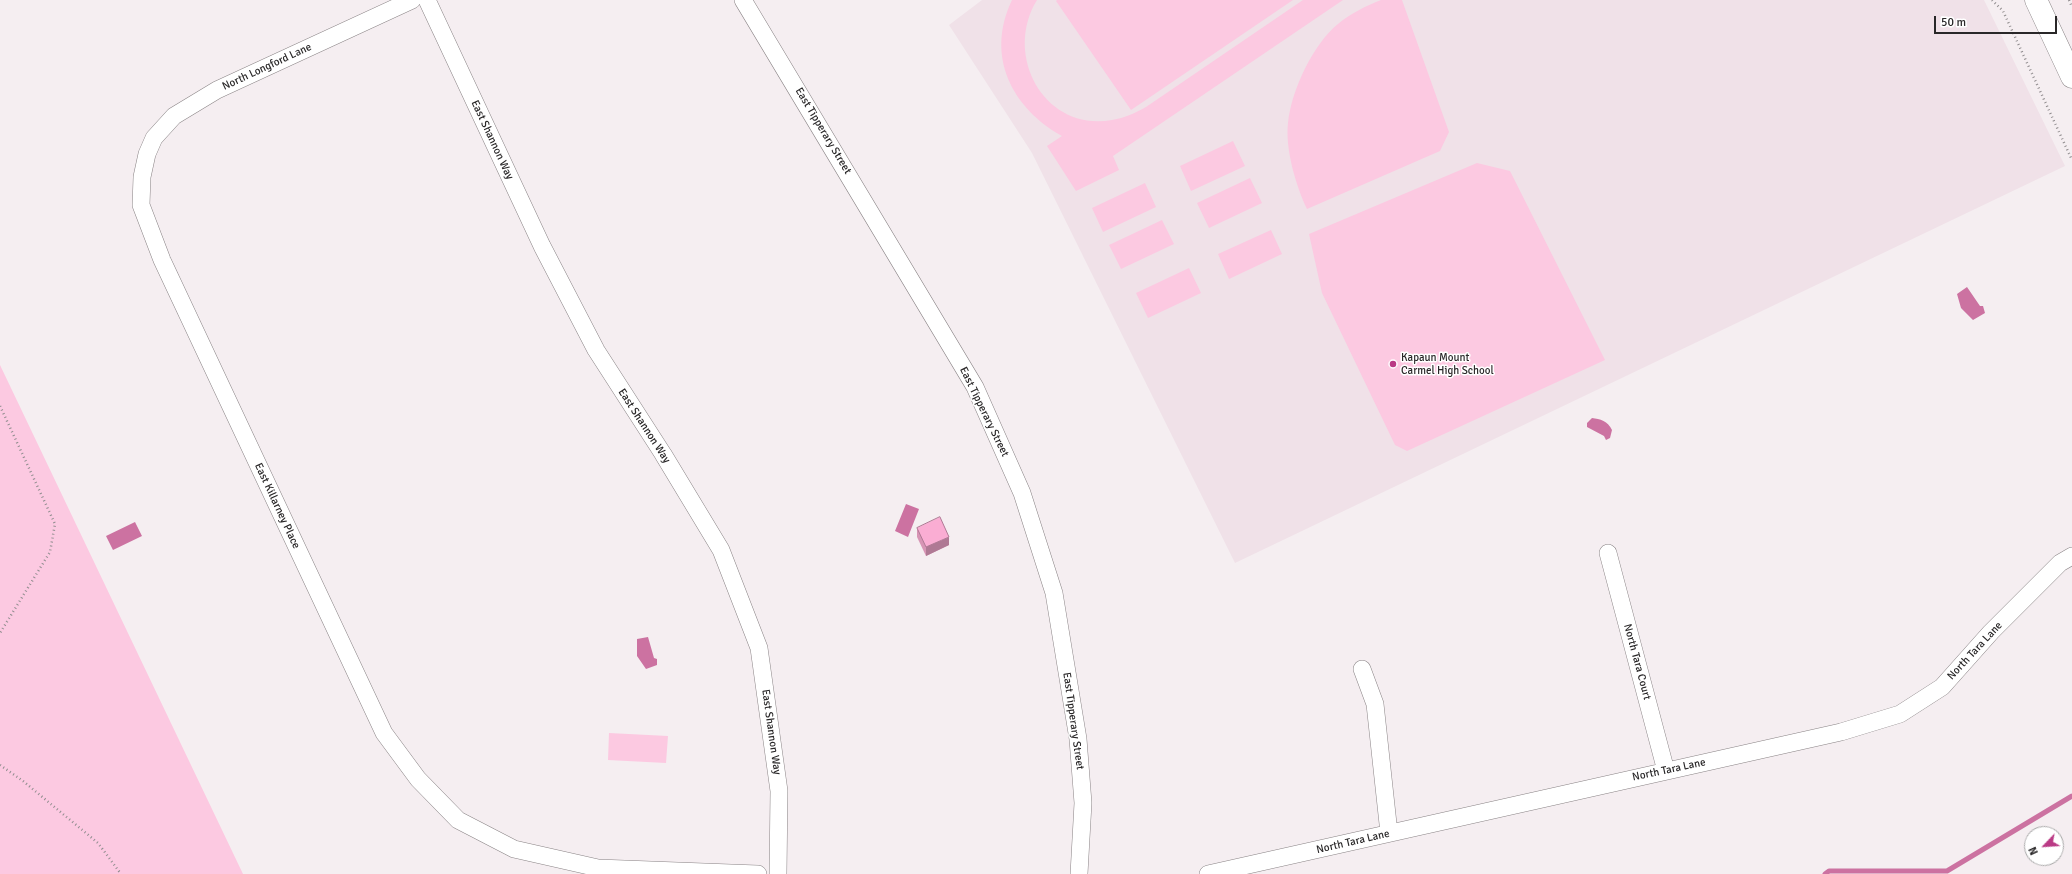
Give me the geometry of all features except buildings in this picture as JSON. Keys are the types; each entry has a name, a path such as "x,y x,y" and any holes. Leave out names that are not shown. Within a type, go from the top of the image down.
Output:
{"main road":[{"path":"2036,0 2072,77"}],"street":[{"name":"North Longford Lane","path":"146,161 154,138 174,116 216,90 412,0"},
{"name":"East Shannon Way","path":"427,0 542,246 596,350 663,454 721,550 759,648 779,791 778,874"},
{"name":"East Tipperary Street","path":"743,0 975,387 1022,493 1054,594 1078,739 1083,803 1079,874"},
{"name":"East Killarney Place","path":"146,161 142,177 141,205 162,260 384,733 418,779 458,820 514,849 598,868 758,874"},
{"name":"North Tara Court","path":"1608,553 1666,771"},
{"name":"North Tara Lane","path":"1208,874 1841,732 1900,714 1942,687 1991,632 2055,568 2072,556"},
{"path":"1362,669 1375,704 1389,833"}],"path":[{"path":"1992,0 2003,11 2072,160"},
{"path":"2069,0 2072,7"},
{"path":"0,406 55,524 50,552 5,628 0,633"},
{"path":"0,765 23,781 98,843 121,874"}],"shaded area":[{"name":"Kapaun Mount Carmel High School","path":"982,0 1984,0 2065,166 1235,563 1032,153 949,25"},
{"path":"1012,0 1037,0 1028,21 1025,44 1028,65 1036,85 1049,102 1067,114 1088,121 1117,119 1130,115 1146,107 1303,0 1343,0 1113,156 1119,170 1076,191 1047,146 1062,136 1044,124 1029,111 1017,95 1008,78 1003,60 1001,41 1004,21"},
{"path":"1057,0 1293,0 1131,110 1056,1"},
{"path":"1381,0 1402,0 1449,132 1440,151 1307,209 1295,179 1288,144 1288,123 1294,97 1305,69 1320,43 1348,16"},
{"path":"1233,141 1245,166 1191,191 1180,166"},
{"path":"1477,163 1510,171 1605,360 1407,451 1395,445 1322,293 1309,234"},
{"path":"1250,178 1262,203 1209,228 1197,203"},
{"path":"1145,183 1156,207 1103,232 1092,208"},
{"path":"1162,220 1174,244 1121,269 1109,245"},
{"path":"1271,230 1282,254 1229,279 1218,254"},
{"path":"1189,268 1201,293 1148,318 1136,293"},
{"path":"1967,287 1980,306 1983,306 1985,313 1973,320 1961,308 1957,294"},
{"path":"0,365 243,874 0,874"},
{"path":"1592,418 1601,420 1608,424 1612,430 1610,438 1606,440 1604,436 1587,427 1587,423"},
{"path":"906,504 919,509 908,537 895,531"},
{"path":"135,522 142,536 113,550 106,536"},
{"path":"648,637 654,658 657,659 657,665 646,669 637,656 637,639"},
{"path":"609,733 668,736 666,763 608,760"}],"waterway":[{"path":"1825,874 1829,871 1947,871 2072,796"}],"place":[{"name":"Kapaun Mount Carmel High School","path":"1393,364"}]}
